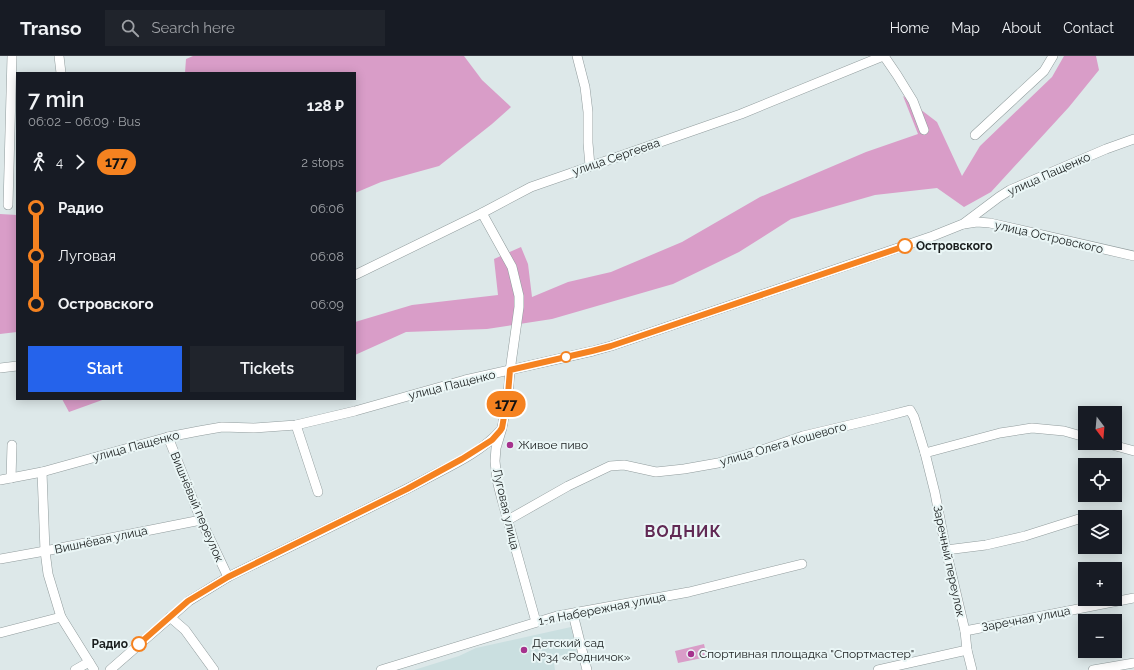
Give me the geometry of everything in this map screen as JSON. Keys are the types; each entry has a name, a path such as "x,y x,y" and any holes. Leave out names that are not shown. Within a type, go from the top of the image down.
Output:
{"street":[{"path":"8,205 12,56"},
{"path":"59,56 61,72"},
{"path":"884,56 913,101 924,130"},
{"name":"улица Сергеева","path":"356,275 482,213 531,187 741,114 884,56"},
{"path":"975,135 1044,71 1053,56"},
{"path":"578,60 585,87 588,112 590,166"},
{"name":"улица Пащенко","path":"0,480 42,472 168,437 222,427 254,428 296,425 355,411 465,380 611,346 963,224 1010,190 1106,149 1134,139"},
{"name":"Луговая улица","path":"482,213 512,267 519,296 519,307 508,394 495,453 495,461 497,480 536,622"},
{"name":"улица Островского","path":"963,224 977,222 990,223 1134,256"},
{"path":"0,368 16,366"},
{"name":"улица Олега Кошевого","path":"508,520 568,486 610,466 624,465 656,472 711,464 762,450 803,436 910,410 914,417 925,452"},
{"path":"296,425 318,492"},
{"path":"925,452 1032,428 1064,431 1078,435"},
{"path":"110,670 188,601 228,577 407,489 478,450 492,440 500,431"},
{"name":"Вишнёвый переулок","path":"168,437 201,520 228,577"},
{"path":"11,478 12,445"},
{"path":"478,450 487,447 491,448 495,453"},
{"path":"1122,448 1134,452"},
{"name":"Заречный переулок","path":"925,452 972,670"},
{"path":"42,472 48,574 61,617 92,666 75,670"},
{"path":"946,550 986,545 1025,536 1078,519"},
{"name":"Вишнёвая улица","path":"0,559 201,520"},
{"name":"1-я Набережная улица","path":"381,670 557,616 689,592 802,564"},
{"name":"Заречная улица","path":"965,632 1134,598"},
{"path":"573,614 587,670"},
{"path":"0,633 61,617"},
{"path":"170,617 185,630 214,670"},
{"path":"878,670 967,650"},
{"path":"1093,670 1134,663"}],"shaded area":[{"path":"193,56 464,56 482,80 511,107 439,166 381,182 356,193 356,72 185,72 186,59"},
{"path":"1064,56 1096,56 1099,70 1069,107 991,192 964,207 937,188 875,195 791,219 739,252 673,284 552,319 487,329 406,332 356,355 356,322 412,305 498,295 494,259 521,247 528,264 532,297 568,282 611,272 682,242 760,197 866,152 918,134 903,96 937,122 962,176 980,146 1052,77"},
{"path":"0,214 16,215 16,332 0,334"},
{"path":"63,400 102,400 69,412"},
{"name":"Детский сад №34 «Родничок»","path":"571,627 577,652 553,657 555,670 414,670 459,656 476,648"},
{"name":"Спортивная площадка \"Спортмастер\"","path":"704,644 707,657 678,663 675,651"}],"bus line":[{"name":"177","path":"139,644 188,601 210,587 407,489 478,450 492,440 502,428 508,394 510,370 611,346 905,246"}],"place":[{"name":"Островского","path":"905,246"},
{"name":"Живое пиво","path":"510,445"},
{"name":"Радио","path":"139,644"},
{"name":"Детский сад №34 «Родничок»","path":"524,650"},
{"name":"Спортивная площадка \"Спортмастер\"","path":"691,654"}],"district":[{"name":"ВОДНИК","path":"683,531"}]}
